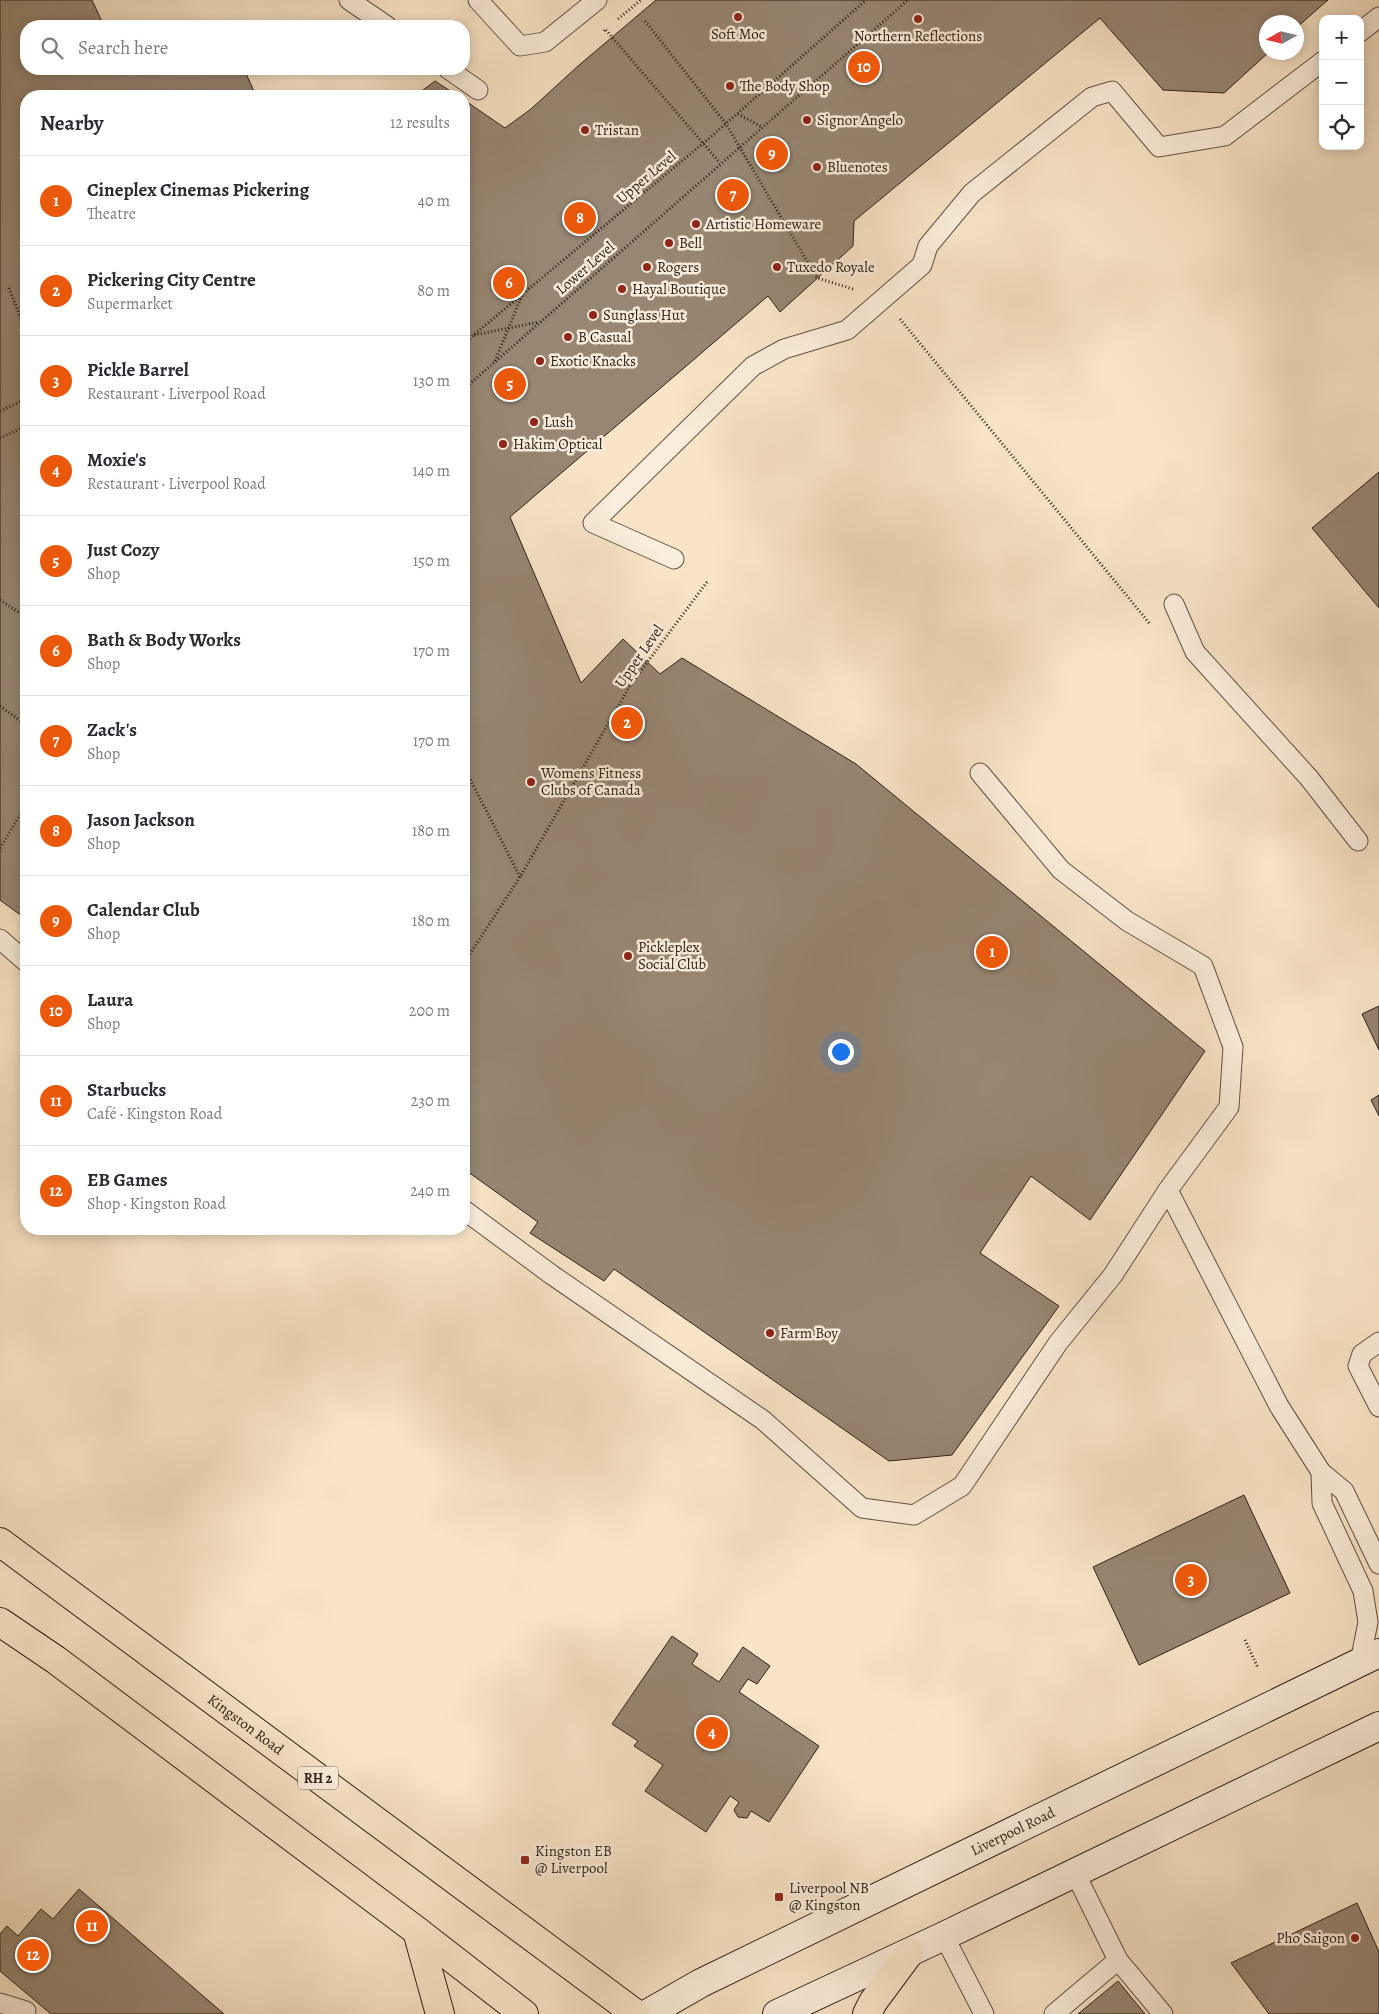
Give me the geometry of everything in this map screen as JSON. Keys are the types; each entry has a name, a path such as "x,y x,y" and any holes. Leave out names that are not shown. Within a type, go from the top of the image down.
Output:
{"main road":[{"name":"Kingston Road","path":"0,1542 636,2014"},
{"path":"0,1622 56,1660 417,1931 524,2014"},
{"name":"Liverpool Road","path":"647,2014 701,1984 1370,1658"},
{"path":"777,2014 944,1936 1379,1726"},
{"path":"417,1931 440,2014"},
{"path":"867,2014 873,2002 910,1952"}],"lane":[{"path":"350,0 378,20"},
{"path":"478,0 520,46 545,42 597,0"},
{"path":"1364,29 1379,17"},
{"path":"674,559 593,524 753,366 784,349 847,330 878,304 922,265 928,246 972,193 1092,97 1112,91 1158,147 1225,136 1319,64"},
{"path":"457,75 478,90"},
{"path":"1174,604 1195,652 1309,778 1358,841"},
{"path":"470,1214 552,1275 764,1420 862,1508 914,1515 962,1486 1058,1343 1112,1275 1168,1190 1229,1107 1233,1047 1203,966 1127,921 1061,870 980,773"},
{"path":"0,939 20,957"},
{"path":"1168,1190 1279,1406 1321,1472 1344,1491 1379,1564"},
{"path":"1379,1342 1362,1354 1358,1366 1379,1407"},
{"path":"1321,1472 1322,1502 1363,1591 1368,1622 1370,1658"},
{"path":"1075,1873 1118,1960 1163,2014"},
{"path":"944,1936 984,2014"},
{"path":"1054,2014 1118,1960"},
{"path":"0,2004 26,2013"}],"path":[{"path":"598,35 641,0"},
{"name":"Upper Level","path":"472,335 738,114 866,0"},
{"name":"Lower Level","path":"470,383 908,0"},
{"path":"645,21 726,124 817,278 864,293 900,318 1150,624"},
{"path":"606,29 720,163"},
{"path":"738,114 762,127"},
{"path":"9,288 20,316"},
{"path":"495,362 522,294"},
{"path":"472,335 539,322"},
{"path":"0,411 20,402"},
{"path":"0,438 20,429"},
{"name":"Upper Level","path":"470,954 520,877 631,684 707,582"},
{"path":"0,600 20,613"},
{"path":"0,706 20,721"},
{"path":"470,778 520,877"},
{"path":"0,848 20,814"},
{"path":"1245,1640 1258,1668"}],"building":[{"path":"0,0 92,0 101,20 20,20 20,75 247,75 253,90 20,90 20,915 0,900"},
{"path":"656,0 1328,0 1304,21 1304,15 1259,15 1260,60 1224,93 1163,90 1100,18 854,221 853,246 780,312 768,296 510,517 581,683 623,639 660,674 682,658 856,764 1205,1051 1090,1220 1031,1176 980,1253 1059,1306 952,1455 889,1461 614,1269 604,1281 530,1233 538,1222 470,1173 470,104 505,128 531,109 578,66"},
{"path":"435,81 449,90 423,90"},
{"path":"1379,472 1379,608 1312,528"},
{"path":"1379,1006 1379,1050 1362,1014"},
{"path":"1379,1095 1379,1116 1371,1100"},
{"path":"1244,1495 1290,1593 1139,1665 1093,1567"},
{"path":"672,1636 698,1654 692,1664 719,1682 743,1647 770,1666 757,1684 748,1679 739,1692 819,1746 769,1822 751,1811 747,1818 738,1817 734,1810 739,1802 730,1796 706,1832 645,1791 663,1765 634,1746 638,1741 612,1724"},
{"path":"79,1889 224,2014 51,2014 0,1971 0,1934 7,1926 18,1936 41,1909 53,1919"},
{"path":"1357,1903 1379,1952 1379,2014 1269,2014 1231,1963"},
{"path":"1118,1981 1145,2014 1078,2014"}],"place":[{"name":"Soft Moc","path":"738,17"},
{"name":"Northern Reflections","path":"918,19"},
{"name":"Laura","path":"864,67"},
{"name":"The Body Shop","path":"730,86"},
{"name":"Signor Angelo","path":"807,120"},
{"name":"Tristan","path":"585,130"},
{"name":"Calendar Club","path":"772,154"},
{"name":"Bluenotes","path":"817,167"},
{"name":"Zack's","path":"733,195"},
{"name":"Jason Jackson","path":"580,218"},
{"name":"Artistic Homeware","path":"696,224"},
{"name":"Bell","path":"669,243"},
{"name":"Rogers","path":"647,267"},
{"name":"Tuxedo Royale","path":"777,267"},
{"name":"Bath & Body Works","path":"509,283"},
{"name":"Hayal Boutique","path":"622,289"},
{"name":"Sunglass Hut","path":"593,315"},
{"name":"B Casual","path":"568,337"},
{"name":"Exotic Knacks","path":"540,361"},
{"name":"Just Cozy","path":"510,384"},
{"name":"Lush","path":"534,422"},
{"name":"Hakim Optical","path":"503,444"},
{"name":"Pickering City Centre","path":"627,723"},
{"name":"Womens Fitness Clubs of Canada","path":"531,782"},
{"name":"Cineplex Cinemas Pickering","path":"992,952"},
{"name":"Pickleplex Social Club","path":"628,956"},
{"name":"Farm Boy","path":"770,1333"},
{"name":"Pickle Barrel","path":"1191,1580"},
{"name":"Moxie's","path":"712,1733"},
{"name":"Kingston EB @ Liverpool","path":"525,1860"},
{"name":"Liverpool NB @ Kingston","path":"779,1897"},
{"name":"Starbucks","path":"92,1926"},
{"name":"Pho Saigon","path":"1355,1938"},
{"name":"EB Games","path":"33,1955"}]}
